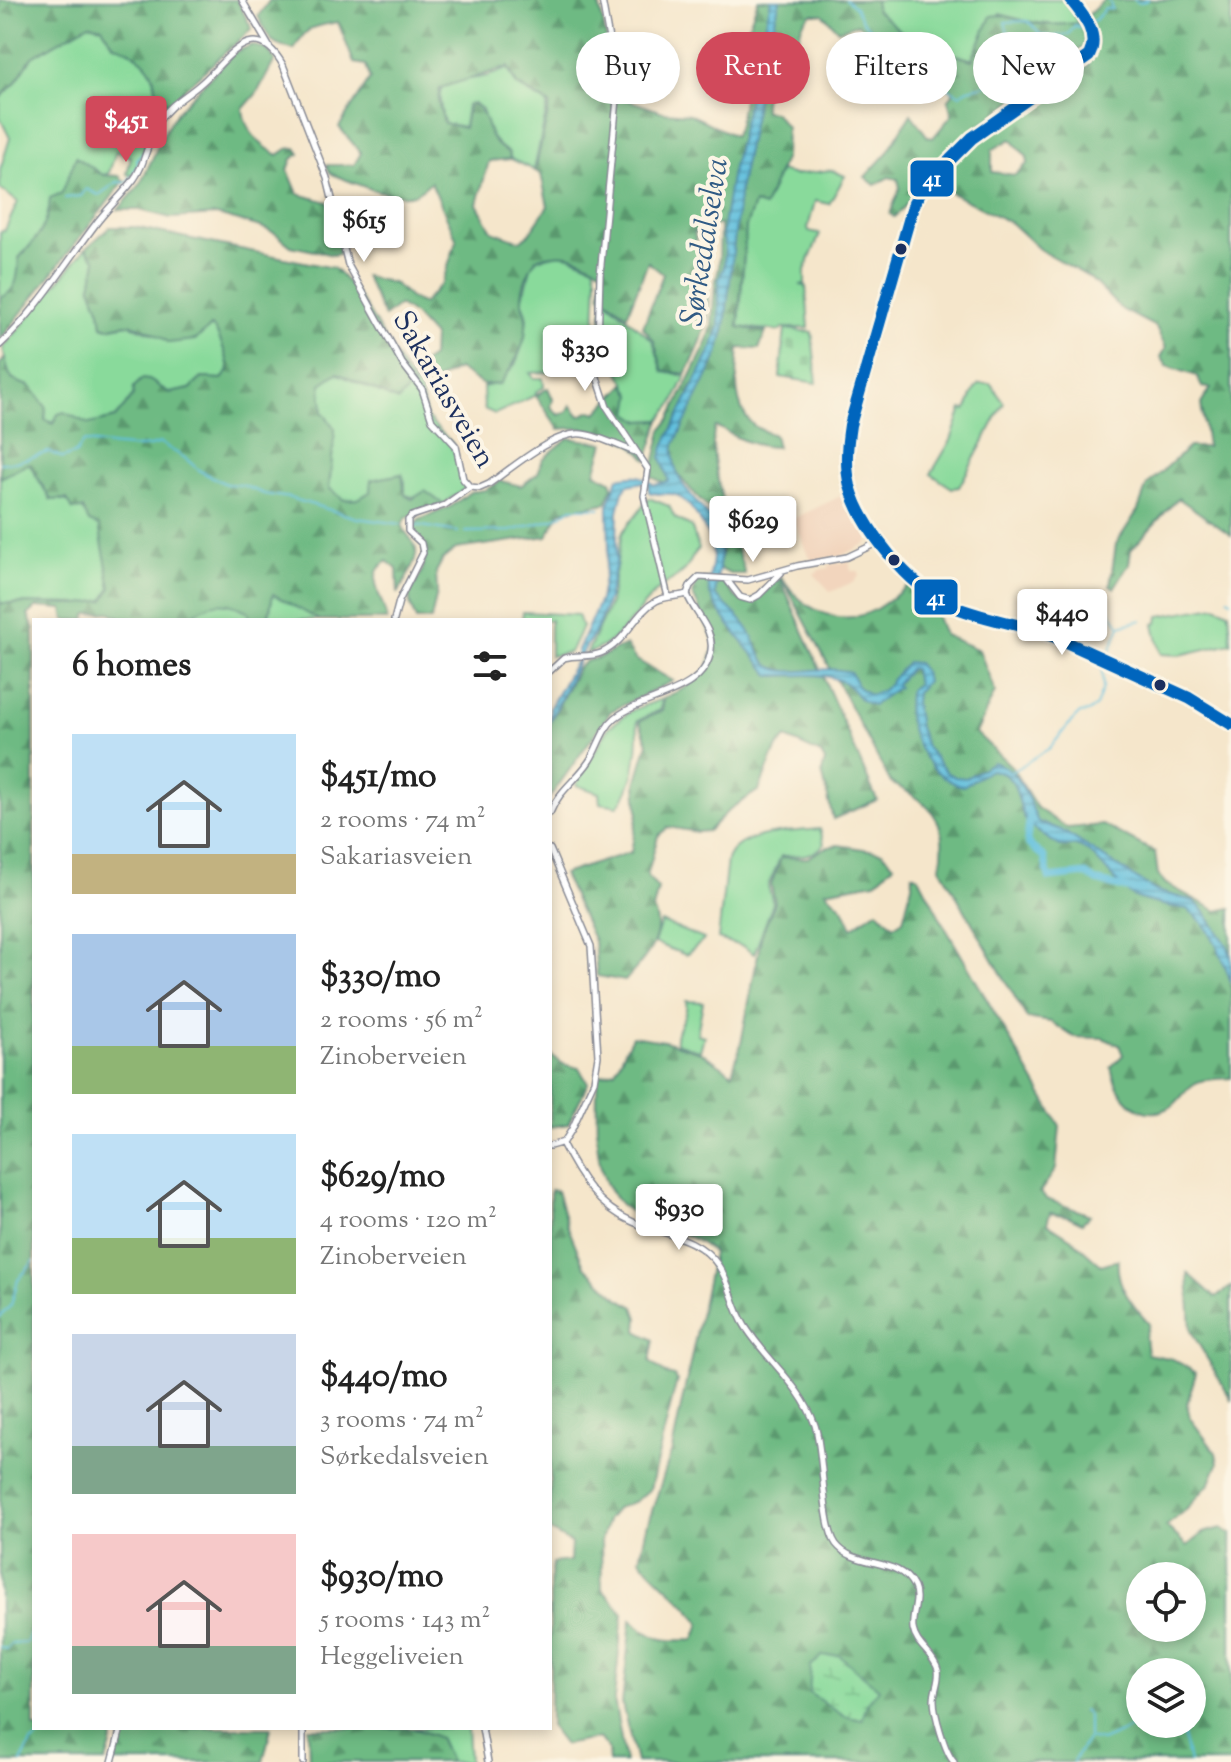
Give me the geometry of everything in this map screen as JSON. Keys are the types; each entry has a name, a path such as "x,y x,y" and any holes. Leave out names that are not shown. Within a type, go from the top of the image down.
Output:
{"street":[{"name":"Sakariasveien","path":"242,0 286,70 327,178 348,265 402,363 422,389 432,420 456,446 463,479 470,487 486,486 560,437 591,436 636,452"},
{"path":"602,0 618,89 600,275 596,371 602,397 647,465 645,501 668,597"},
{"path":"1071,0 1087,23 1093,45 1087,59 1045,85 955,155 925,185 912,210 846,448 845,467 850,490 879,542 920,585 945,603 1053,636 1231,724"},
{"path":"0,345 132,182 157,125 168,109 206,79 237,47 252,43 270,47"},
{"path":"395,618 399,601 423,556 422,546 408,531 407,522 412,516 448,503 470,487"},
{"path":"687,594 695,579 706,576 745,581 847,557 879,542"},
{"path":"725,578 740,597 750,600 781,572"},
{"path":"552,669 560,659 595,655 608,650 653,602 687,594"},
{"path":"552,809 561,792 587,763 613,720 628,709 677,690 693,679 705,665 711,650 710,635 687,594"},
{"path":"552,854 591,946 597,1043 597,1066 589,1093 572,1129 562,1143 552,1146"},
{"path":"562,1143 581,1178 603,1203 632,1222 692,1242 709,1254 721,1269 742,1322 799,1393 811,1415 819,1441 834,1541 849,1554 898,1570 913,1585 916,1596 914,1632 937,1668 935,1705 945,1750 954,1762"},
{"path":"112,1762 120,1730"},
{"path":"303,1730 303,1762"},
{"path":"482,1730 488,1762"}],"shaded area":[{"path":"843,495 870,538 867,543 841,556 811,560 793,519"},
{"path":"849,561 851,571 859,571 859,576 831,592 814,574 829,568 829,565"}],"green space":[{"path":"0,0 237,0 252,29 170,104 158,93 151,71 144,62 114,45 102,27 89,24 32,57 15,83 0,98"},
{"path":"270,0 598,0 605,32 576,32 576,104 639,104 663,112 690,114 734,136 742,104 764,104 764,111 774,112 786,127 785,157 764,207 754,204 746,226 738,327 766,332 759,349 739,348 737,387 745,415 756,427 774,435 777,447 748,442 715,427 713,441 722,500 745,574 730,574 718,568 722,551 719,525 678,474 665,483 651,477 662,430 708,341 719,268 720,224 694,232 708,304 703,335 686,374 663,371 654,341 643,327 663,274 648,262 627,315 601,295 603,270 578,258 557,255 537,258 529,272 522,295 525,337 515,362 500,384 483,385 458,369 424,387 414,369 432,357 433,336 414,315 399,305 384,317 365,276 395,284 410,298 423,304 442,283 457,240 431,182 414,194 395,195 330,173 326,165 354,165 361,153 339,127 370,79 366,65 354,63 338,22 311,29 302,36 294,50 270,39 258,16","holes":["508,67 517,85 550,104 535,171 541,174 548,206 528,235 520,241 492,231 477,204 489,161 510,159 509,153 494,141 483,115 474,104 468,105 464,128 444,123 438,101 440,88"]},
{"path":"758,0 875,0 876,10 902,32 868,32 858,24 838,30 823,14 811,14 800,32 750,32 748,28"},
{"path":"875,0 1065,0 1078,23 1039,23 1000,14 989,32 973,32 973,60 957,55 957,32 902,32 876,10"},
{"path":"1104,0 1231,0 1231,535 1178,498 1131,550 1129,564 1114,588 1110,586 1116,544 1138,510 1147,485 1189,447 1207,447 1201,404 1211,388 1202,387 1197,376 1167,366 1161,357 1166,348 1156,327 1121,309 1090,278 1039,249 1011,223 932,183 944,168 1025,104 1084,104 1084,67 1097,45 1088,15","holes":["1011,139 1027,157 1028,163 1015,175 992,172 992,150"]},
{"path":"996,15 1042,25 1078,23 1084,32 984,32 991,16"},
{"path":"89,24 102,27 114,45 144,62 151,71 158,93 170,104 159,116 132,176 127,174 131,157 116,151 109,173 103,175 76,158 62,193 50,199 41,232 19,258 18,279 10,294 0,298 0,232 5,230 18,202 0,189 0,170 10,138 0,118 0,98 15,83 32,57"},
{"path":"252,45 268,50 275,60 257,93 243,109 247,124 259,142 278,155 296,148 300,154 292,159 288,170 298,194 328,202 338,234 340,253 334,255 291,246 275,233 261,227 217,215 171,218 140,210 118,210 140,185 166,129 179,109 235,52"},
{"path":"957,55 972,60 973,58 973,104 1008,104 935,164 924,166 912,174 910,198 894,217 890,214 900,188 898,179 889,177 875,185 865,177 887,153 911,114 928,137 933,138 952,115 949,104 957,104"},
{"path":"508,69 517,86 548,104 534,170 511,159 509,153 493,140 482,109 474,104 467,105 464,127 444,123 440,97 445,85"},
{"path":"76,157 103,175 119,176 124,181 0,340 0,298 14,287 19,258 41,231 50,198 62,193"},
{"path":"831,170 845,176 829,204 815,201 808,228 820,234 805,270 805,284 800,285 806,286 809,328 783,328 779,331 739,327 746,226 754,204 764,206 780,171 794,175"},
{"path":"110,227 134,227 333,268 367,308 414,383 398,401 337,373 321,384 323,412 335,429 329,488 344,500 358,499 370,492 371,480 402,474 405,495 412,499 425,491 443,504 406,518 402,524 413,543 416,557 398,594 397,569 387,561 376,574 386,618 315,618 273,594 268,618 249,618 249,612 224,604 210,605 190,618 122,618 110,612 88,614 86,618 65,618 63,609 37,607 28,615 32,624 32,1730 115,1730 106,1762 0,1762 0,603 81,604 104,600 111,588 99,526 89,522 83,509 73,510 67,499 51,500 29,463 0,478 0,364 5,358 12,378 30,386 46,407 45,420 53,424 58,414 64,412 89,424 115,418 142,379 170,393 190,389 202,378 222,379 229,371 223,347 212,326 195,340 169,343 150,331 132,325 102,326 91,287 96,260 86,248"},
{"path":"86,248 96,260 91,287 102,326 128,324 162,337 212,325 221,341 229,371 222,379 202,378 190,389 170,393 149,380 118,417 109,422 80,425 45,420 46,407 30,386 16,381 9,373 3,348"},
{"path":"559,254 594,266 597,277 594,353 554,372 530,373 534,378 543,378 544,387 536,395 495,414 484,409 483,387 500,383 516,363 525,337 527,317 522,301 531,268 538,259"},
{"path":"603,297 653,341 663,372 686,376 673,404 660,420 641,421 628,413 632,395 616,366 600,360"},
{"path":"785,329 812,332 817,383 780,377"},
{"path":"336,373 398,401 414,383 421,394 427,418 452,443 466,488 443,504 405,495 402,474 371,480 370,492 358,499 344,500 329,488 335,429 323,412 320,384"},
{"path":"625,384 632,395 629,413 641,421 660,420 647,460 630,444 608,434 583,429 559,429 536,396 548,388 553,399 551,407 559,415 567,412 571,405 580,416 591,411 597,413"},
{"path":"979,384 991,384 1004,403 959,487 952,488 931,474 951,440 962,409 965,410"},
{"path":"568,438 604,443 595,473 611,481 613,487 606,503 561,511 547,536 456,549 443,559 436,572 437,592 431,618 415,618 411,607 411,590 425,561 424,549 412,529 419,520 452,506 470,492 485,490 501,481 521,486 538,473 543,459"},
{"path":"29,463 50,499 78,505 90,513 99,525 111,588 104,600 81,604 0,603 0,478"},
{"path":"649,498 669,506 675,518 691,526 699,549 685,570 659,589 618,635 599,649 587,653 610,603 622,533"},
{"path":"781,576 810,606 835,616 848,617 876,609 911,583 931,601 944,635 979,650 995,692 976,733 1011,766 1037,808 1067,828 1103,825 1155,852 1158,875 1166,884 1217,911 1231,908 1231,1078 1198,1082 1171,1107 1156,1112 1147,1111 1138,1108 1123,1095 1113,1077 1111,1067 1123,1055 1119,1045 1103,1038 1074,1037 1051,1022 1027,1018 940,867 942,838 934,815 917,798 891,783"},
{"path":"780,578 877,800 833,819 822,772 825,761 821,754 786,738 776,749 759,790 730,809 708,831 668,827 658,836 647,876 658,889 653,909 657,920 655,939 625,981 597,976 594,941 563,874 631,852 638,812 636,783 648,743 639,721 662,711 664,698 685,688 707,669 715,643 693,595 695,585 703,579 724,582 735,597 746,603 758,598"},
{"path":"273,593 317,618 268,618"},
{"path":"219,602 235,604 250,612 249,618 190,618 201,607"},
{"path":"1216,606 1229,612 1231,643 1180,655 1161,654 1154,624 1158,623 1159,616"},
{"path":"523,612 578,615 582,627 570,652 552,656 552,618 522,618"},
{"path":"626,645 635,659 673,681 611,711 552,794 552,718 578,668 586,661"},
{"path":"662,699 660,710 637,721 635,765 629,788 618,806 600,803 599,793 576,785 609,727 633,710"},
{"path":"820,829 824,844 815,852 781,856 768,886 773,903 754,954 744,947 718,939 727,860 733,850 754,838"},
{"path":"838,845 882,852 894,865 875,882 825,891 843,908 852,928 877,910 894,926 903,920 912,874 919,877 1060,1126 1056,1169 1040,1192 1046,1199 1090,1215 1082,1223 1068,1216 1050,1213 1047,1223 1073,1240 1101,1265 1118,1260 1123,1287 1149,1324 1145,1337 1147,1354 1173,1359 1196,1373 1187,1404 1190,1418 1216,1453 1218,1464 1210,1483 1187,1509 1166,1526 1187,1546 1203,1533 1222,1528 1231,1534 1231,1762 636,1762 622,1704 631,1620 653,1636 673,1640 694,1640 700,1623 640,1559 647,1526 672,1450 713,1253 692,1238 631,1212 616,1198 606,1182 600,1163 597,1076 615,1071 632,1036 701,1052 732,1073 741,1044 762,933 775,903 771,885 781,857 807,858","holes":["811,1666 867,1704 862,1719 844,1716 810,1693"]},
{"path":"661,922 704,939 686,955 654,943"},
{"path":"686,1001 703,1002 697,1034 704,1036 700,1051 676,1043"},
{"path":"552,1056 563,1064 579,1068 588,1083 568,1124 552,1127"},
{"path":"552,1190 557,1191 584,1266 618,1298 634,1307 638,1318 637,1331 654,1340 650,1361 677,1380 650,1489 636,1501 617,1508 607,1520 601,1540 602,1589 623,1613 614,1699 625,1762 609,1762 608,1749 599,1738 564,1745 552,1730 552,1570 553,1563 570,1561 571,1543 552,1532"},
{"path":"1188,1273 1215,1297 1231,1287 1231,1399 1191,1331"},
{"path":"839,1655 879,1689 867,1704 862,1720 844,1716 809,1693 811,1666 822,1656"},
{"path":"123,1730 271,1730 263,1762 115,1762"},
{"path":"308,1730 418,1730 439,1737 450,1762 309,1762"},
{"path":"418,1730 467,1730 469,1762 450,1762 439,1737"}],"water":[{"path":"771,0 780,0 772,32 764,32"},
{"path":"747,104 756,104 740,186 725,327 718,354 674,445 677,474 706,514 718,538 720,559 715,595 746,626 764,660 772,667 790,671 841,670 851,673 858,687 870,695 883,690 907,662 917,663 926,681 916,693 919,727 926,747 947,773 966,778 993,762 1002,765 1022,786 1038,822 1061,830 1156,891 1194,901 1227,945 1231,956 1231,982 1215,941 1195,915 1187,909 1133,896 1085,849 1061,846 1037,831 1026,821 1013,782 1008,777 990,770 963,786 950,782 939,773 919,748 908,718 910,690 917,684 914,669 910,668 896,684 898,687 873,705 863,701 847,685 827,676 771,676 712,598 709,586 712,546 696,514 678,496 649,492 648,485 643,482 628,485 623,491 618,511 616,564 607,602 552,718 552,703 577,659 577,652 600,600 609,548 608,506 618,478 637,476 654,485 669,481 661,457 665,444 712,348 719,327 719,279 724,267 725,246 722,234"}],"waterway":[{"path":"846,0 878,35 890,54 904,60 920,59 931,70 936,88 947,87 960,95 968,89 986,85 989,79 1003,81 994,58 997,47 1008,32 1005,22 1028,21 1041,35 1069,34 1075,25 1078,27 1095,20 1105,9 1112,9 1109,0"},
{"path":"1134,0 1139,3 1148,0"},
{"path":"133,173 138,164 137,158 144,153"},
{"path":"65,198 81,196 86,189 99,195 117,182 126,183 131,177"},
{"path":"0,463 49,452 63,458 76,453 83,442 133,447 160,443 200,471 226,484 242,485 264,494 290,498 357,518 401,524"},
{"path":"466,532 510,531 554,519 572,508 601,508"},
{"path":"411,528 416,525 458,532"},
{"path":"1106,605 1120,626 1107,658"},
{"path":"1120,626 1142,620"},
{"path":"1011,772 1050,748 1080,713 1096,706 1103,688 1102,667"},
{"path":"1030,814 1027,840 1044,857 1049,878 1086,874 1096,881 1132,890"},
{"path":"0,1317 11,1305 18,1280 32,1263"},
{"path":"0,1647 7,1649 11,1644 26,1643 32,1631"},
{"path":"1083,1710 1088,1716 1088,1736"},
{"path":"21,1762 31,1743 48,1731 58,1730"},
{"path":"1088,1738 1101,1741 1126,1730"},
{"path":"1183,1738 1189,1762"},
{"path":"1073,1762 1087,1739"}],"transit line":[{"name":"41","path":"1071,0 1092,33 1089,56 972,138 924,186 914,203 850,425 847,455 850,486 876,538 904,570 934,596 963,610 1055,637 1189,698 1231,724"}],"water label":[{"name":"Sørkedalselva","path":"706,242"}]}
